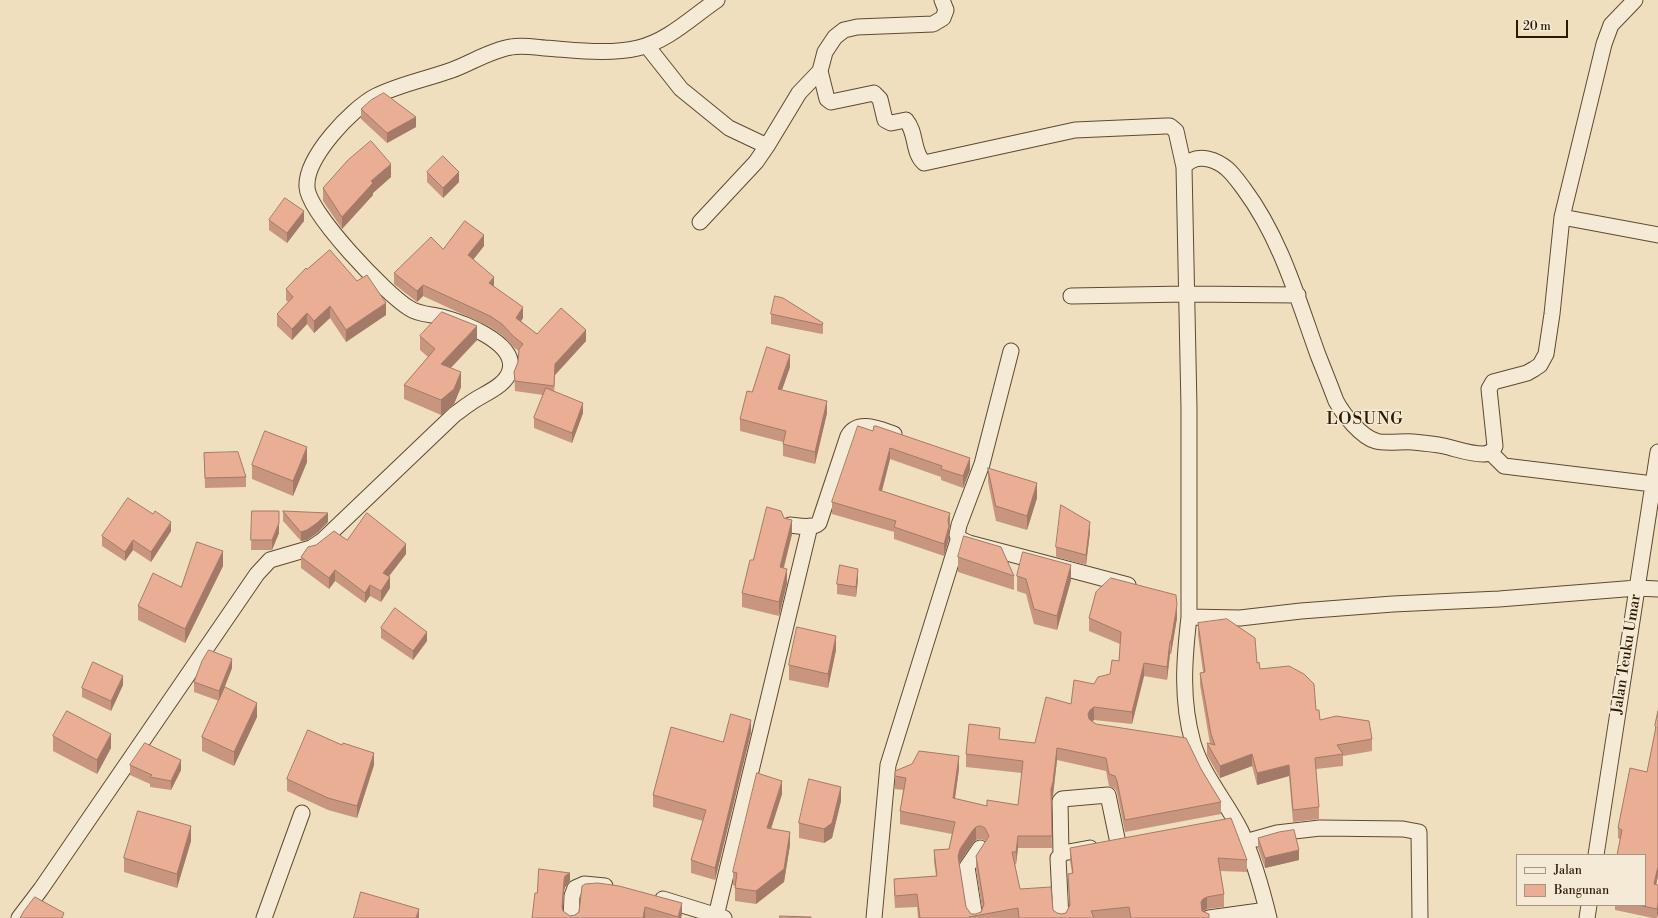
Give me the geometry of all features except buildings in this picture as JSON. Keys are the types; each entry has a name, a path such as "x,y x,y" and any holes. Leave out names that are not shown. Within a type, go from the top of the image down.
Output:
{"street":[{"path":"19,918 41,889 266,563 275,558 311,548 323,540 455,414 469,403 504,381 510,370 510,358 499,344 473,328 458,322 410,309 395,298 337,239 308,197 307,181 309,171 320,150 364,104 377,96 454,69 508,47 523,46 599,52 636,49 647,46 675,31 717,0"},
{"path":"700,222 756,162 768,146 799,93 820,71 825,52 835,37 844,30 857,27 933,24 943,18 946,10 942,0"},
{"path":"1184,167 1189,161 1204,158 1214,160 1224,165 1232,173 1255,204 1268,225 1298,294 1336,401 1346,418 1352,424 1368,437 1378,442 1411,442 1444,446 1465,452 1484,454 1490,452 1495,446 1490,384 1527,373 1540,365 1546,354 1552,314 1562,217 1607,32 1616,19 1635,0"},
{"path":"647,46 681,89 729,128 768,146"},
{"path":"820,71 827,98 831,102 874,93 880,99 885,120 891,123 906,120 911,126 918,158 924,163 1075,130 1170,126 1176,131 1184,167 1189,408 1189,609 1184,666 1186,742 1235,821 1245,842 1268,914 1209,918"},
{"path":"1562,217 1658,235"},
{"path":"1071,296 1298,294"},
{"path":"874,918 888,765 959,537 957,533 959,526 982,464 1011,351"},
{"path":"790,525 817,525 822,519 848,436 853,429 862,426 878,429 908,439"},
{"path":"1490,452 1504,466 1653,484"},
{"name":"Jalan Teuku Umar","path":"1596,854 1658,452"},
{"path":"967,459 982,464"},
{"path":"649,895 720,917 810,526"},
{"path":"959,537 969,543 1143,590"},
{"path":"1174,598 1189,609 1215,618 1240,618 1301,611 1393,604 1499,599 1637,588 1658,589"},
{"path":"1061,918 1057,861 1061,855 1060,801 1062,799 1108,795 1118,843"},
{"path":"264,918 302,814"},
{"path":"1219,824 1235,821"},
{"path":"1245,842 1277,833 1314,828 1403,829 1419,832 1420,918"},
{"path":"1061,855 1134,840"},
{"path":"975,918 967,867 980,848"},
{"path":"571,918 572,896 575,888 584,884 618,887"},
{"path":"1587,918 1589,906"}],"district":[{"name":"LOSUNG","path":"1365,420"}]}
